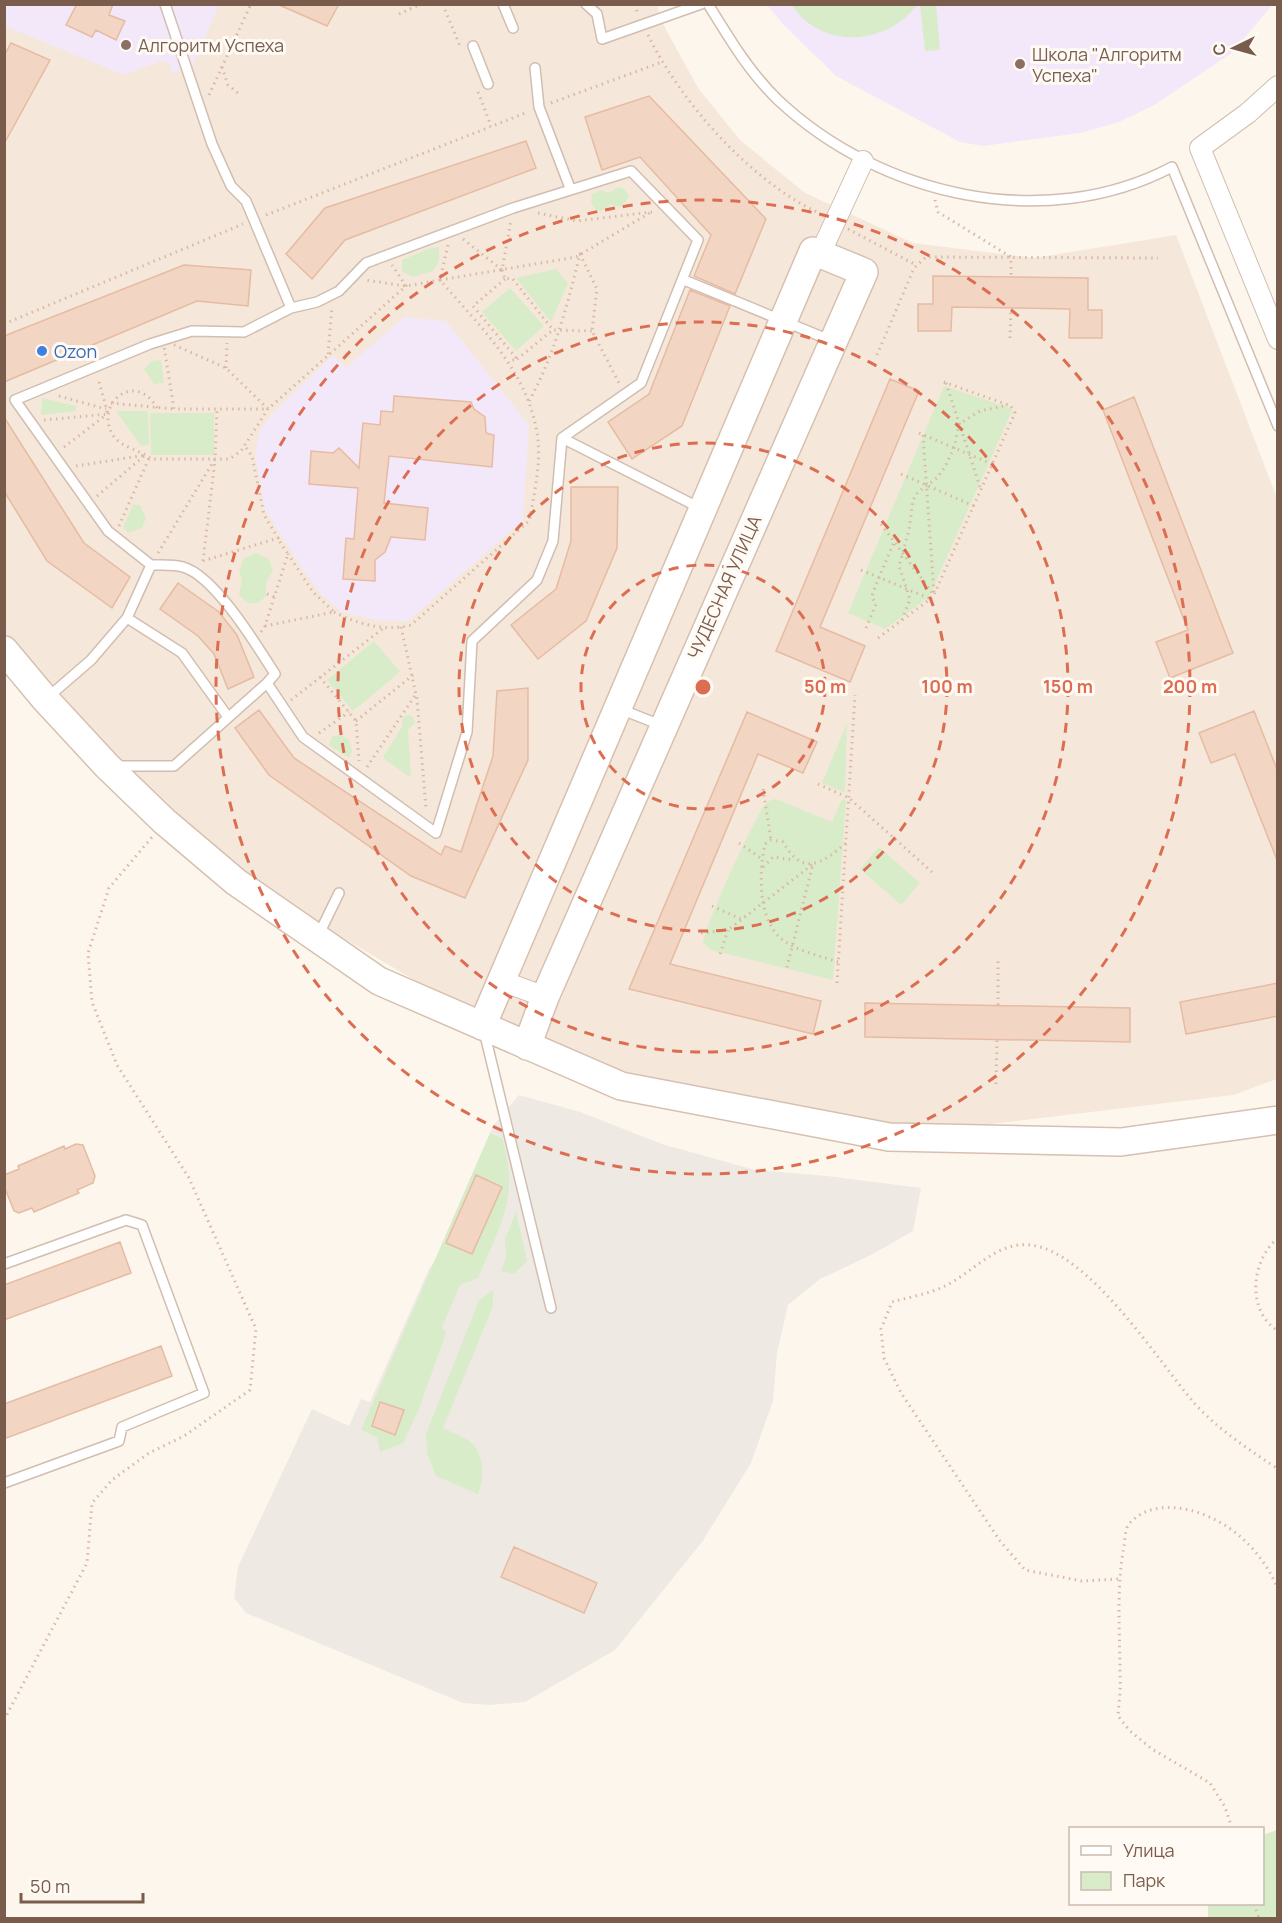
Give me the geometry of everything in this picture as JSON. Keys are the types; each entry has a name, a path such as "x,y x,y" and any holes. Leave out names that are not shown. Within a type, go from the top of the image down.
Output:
{"street":[{"path":"1278,86 1248,114 1200,148 1272,312 1278,339"},
{"path":"482,1026 782,320 813,250 820,254 863,161"},
{"name":"ЧУДЕСНАЯ УЛИЦА","path":"527,1046 545,997 864,272 820,254"},
{"path":"4,650 45,699 107,766 164,821 236,882 379,981 621,1086 889,1137 1121,1143 1278,1120"},
{"path":"502,981 545,997"}],"lane":[{"path":"165,4 212,144 231,186 246,201 252,220 276,268 291,308"},
{"path":"503,4 513,28"},
{"path":"586,4 597,14 602,39 701,4"},
{"path":"708,4 738,54 778,99 825,138 863,161 937,189 985,198 1034,201 1082,196 1130,186 1172,167 1278,426"},
{"path":"473,46 488,84"},
{"path":"535,68 539,107 570,188"},
{"path":"107,766 174,766 275,674 255,641 201,578 181,566 151,565 115,536 15,400 163,340 192,332 244,332 291,308 333,294 366,263 385,255 570,188 631,171 698,240 684,280 641,383 562,438"},
{"path":"684,280 835,342"},
{"path":"562,438 702,509"},
{"path":"267,683 308,741 436,833 467,732 472,641 537,580 554,541 562,438"},
{"path":"45,699 91,660 127,618 151,565"},
{"path":"127,618 182,653 228,717"},
{"path":"618,708 663,726"},
{"path":"317,938 339,893"},
{"path":"482,1026 551,1308"},
{"path":"4,1264 126,1220 142,1225 204,1393 122,1427 119,1441 4,1483"}],"path":[{"path":"209,96 251,4"},
{"path":"399,14 421,4"},
{"path":"635,4 662,62 709,122 751,168 797,203 916,265"},
{"path":"4,324 252,220 539,107 662,62"},
{"path":"222,67 228,85 238,93"},
{"path":"937,189 935,201 938,212 1011,257"},
{"path":"351,279 406,286 580,254 664,205"},
{"path":"505,279 502,270 513,208 577,221 652,212"},
{"path":"440,280 451,230 502,270"},
{"path":"580,254 597,289 592,331 625,395"},
{"path":"529,401 547,369 560,331 580,254"},
{"path":"385,255 406,286"},
{"path":"877,355 916,265 931,256 1158,258"},
{"path":"1011,257 1011,277"},
{"path":"517,359 473,306 505,279 512,278 553,330 592,331"},
{"path":"245,445 252,456 264,515 313,592 334,612 351,621 385,627 411,625 530,520 538,435 529,401 510,361 440,280"},
{"path":"63,468 147,456 229,459 245,445 268,409 406,286"},
{"path":"328,356 333,294"},
{"path":"1010,338 1011,308"},
{"path":"510,361 517,359 553,330"},
{"path":"226,368 227,332"},
{"path":"163,340 226,368 268,409"},
{"path":"163,340 174,409"},
{"path":"95,367 114,436 121,443 147,456"},
{"path":"878,638 933,597 1015,413 1008,405 940,381"},
{"path":"946,383 981,490"},
{"path":"40,390 107,412"},
{"path":"54,454 107,412 119,394 130,391 142,392 151,398 157,408"},
{"path":"111,403 174,409 268,409"},
{"path":"901,622 910,602 899,571 909,530 913,500 918,492 941,473 954,448 959,424 980,411 1008,405"},
{"path":"201,578 215,459 217,409"},
{"path":"30,421 107,412"},
{"path":"933,597 921,434 992,464"},
{"path":"89,503 147,456"},
{"path":"115,536 147,456"},
{"path":"151,565 215,459"},
{"path":"901,474 974,506"},
{"path":"881,524 933,597"},
{"path":"203,561 278,538"},
{"path":"866,628 876,604 872,595 894,542"},
{"path":"255,545 256,553"},
{"path":"255,641 265,626 288,554"},
{"path":"861,570 933,597"},
{"path":"267,594 274,597"},
{"path":"265,626 334,612"},
{"path":"282,706 385,627"},
{"path":"401,627 416,694 427,826"},
{"path":"356,721 413,675"},
{"path":"320,677 356,721 360,778"},
{"path":"360,778 416,694"},
{"path":"837,983 855,695"},
{"path":"308,741 349,712"},
{"path":"818,784 849,798 932,872"},
{"path":"764,789 771,840"},
{"path":"4,1720 87,1563 92,1503 112,1480 149,1453 184,1436 250,1390 256,1329 189,1178 117,1065 92,1002 88,953 109,888 164,821"},
{"path":"795,860 783,842 771,840 765,843 762,859 764,902 773,929 784,941 839,962"},
{"path":"739,843 762,859"},
{"path":"701,933 728,930 813,864 828,859 846,843"},
{"path":"762,868 773,857 813,864"},
{"path":"786,970 813,864"},
{"path":"712,906 742,919"},
{"path":"720,954 728,930"},
{"path":"998,958 998,1005"},
{"path":"996,1084 997,1040"},
{"path":"1278,1238 1269,1245 1259,1263 1255,1283 1260,1311 1268,1325 1278,1331"},
{"path":"1118,1579 1082,1581 1025,1570 1000,1541 901,1393 884,1358 881,1329 892,1302 944,1286 1002,1249 1029,1245 1057,1254 1073,1265 1130,1318 1195,1403 1223,1432 1278,1469"},
{"path":"1232,1827 1225,1807 1210,1783 1152,1749 1130,1731 1118,1716 1120,1677 1118,1579 1127,1526 1142,1513 1171,1506 1189,1509 1216,1519 1247,1541 1264,1563 1278,1589"}],"shaded area":[{"name":"Алгоритм Успеха","path":"4,5 219,5 192,67 172,73 170,64 161,61 124,75 5,26"},
{"path":"5,5 657,5 663,24 698,88 740,140 805,193 913,243 1034,258 1176,235 1277,498 1277,1079 1233,1095 933,1131 628,1076 433,991 274,897 157,803 14,650 5,635"},
{"name":"Школа \"Алгоритм Успеха\"","path":"767,5 1272,5 1233,52 1156,104 1119,122 1080,133 983,146 960,142 836,76"},
{"path":"404,317 446,321 529,425 523,520 408,621 376,620 341,612 320,593 265,509 255,455 259,433 271,415 333,355 346,368"},
{"path":"519,1095 580,1112 662,1144 755,1170 921,1188 913,1231 871,1255 820,1279 788,1305 777,1353 773,1401 751,1463 702,1542 615,1650 525,1702 490,1705 463,1703 246,1613 234,1598 238,1567 312,1409 349,1426 361,1399 370,1402 429,1269 436,1259 493,1126"}],"green space":[{"path":"792,5 917,5 904,19 889,29 872,35 854,37 836,36 819,30 804,20"},
{"path":"920,5 936,5 940,50 925,51"},
{"path":"618,187 623,188 629,195 623,207 610,205 601,211 596,210 591,203 592,194 601,190 609,193"},
{"path":"439,247 439,261 433,271 413,277 402,272 402,260"},
{"path":"556,269 568,283 551,322 516,278"},
{"path":"510,288 544,326 516,351 482,312"},
{"path":"161,360 164,383 154,384 144,369 152,361"},
{"path":"944,386 1013,409 929,597 885,629 848,613"},
{"path":"42,398 76,406 76,411 41,415"},
{"path":"116,411 148,411 149,445 141,446"},
{"path":"150,413 214,413 214,455 151,455"},
{"path":"133,504 140,505 146,518 142,528 128,533 123,527"},
{"path":"256,553 268,558 273,570 266,583 266,596 259,602 252,603 239,594 242,580 239,570 244,558"},
{"path":"374,641 400,672 353,711 327,680"},
{"path":"408,715 413,717 415,723 408,730 411,775 408,776 384,759 384,755 402,727 403,717"},
{"path":"847,723 845,793 822,783"},
{"path":"342,735 349,740 352,751 349,758 329,745 332,736"},
{"path":"776,799 832,822 842,799 846,800 833,980 711,950 703,943 720,897 758,815 769,801"},
{"path":"879,847 920,883 901,905 860,869"},
{"path":"490,1133 503,1139 508,1168 508,1197 502,1221 478,1278 460,1285 442,1327 446,1333 419,1409 403,1443 380,1452 377,1437 361,1430"},
{"path":"516,1211 527,1261 514,1274 501,1271 506,1257 505,1240"},
{"path":"493,1290 493,1306 443,1428 469,1441 477,1450 482,1466 478,1494 436,1476 427,1453 426,1434 479,1300"},
{"path":"1277,1830 1277,1918 1208,1918 1208,1905 1264,1905 1264,1835"}],"building":[{"path":"77,4 113,4 109,15 125,21 116,40 96,30 92,37 66,25"},
{"path":"277,4 339,4 327,26"},
{"path":"11,43 50,60 4,144 4,56"},
{"path":"649,96 766,219 735,294 694,276 711,235 640,157 602,170 585,117"},
{"path":"526,141 536,168 345,240 312,279 286,254 325,208"},
{"path":"184,265 251,270 248,306 197,301 4,382 4,336"},
{"path":"933,276 1088,278 1088,310 1102,310 1102,338 1069,338 1070,309 952,307 951,331 918,331 918,304 933,304"},
{"path":"690,290 730,306 682,426 632,459 608,422 649,394"},
{"path":"890,379 919,391 820,627 865,646 850,682 776,651"},
{"path":"394,396 471,402 474,409 485,417 486,433 494,435 492,467 389,456 384,503 428,508 425,540 391,537 385,552 375,560 375,581 343,579 346,538 354,539 358,488 309,484 311,451 333,453 339,448 359,468 363,423 380,425 381,411 393,412"},
{"path":"1134,397 1233,653 1170,678 1156,642 1188,630 1103,410"},
{"path":"4,417 84,543 130,577 112,608 47,561 4,491"},
{"path":"571,487 618,487 617,548 586,621 538,659 511,625 556,589 571,541"},
{"path":"178,583 219,612 237,635 254,677 228,689 214,654 198,636 160,609"},
{"path":"528,688 528,760 465,898 411,876 269,775 235,728 259,710 294,758 441,855 445,846 461,852 493,756 497,691"},
{"path":"1254,711 1278,772 1277,860 1235,754 1211,763 1199,733"},
{"path":"747,712 817,742 803,773 758,754 670,964 821,1001 813,1034 629,989"},
{"path":"1278,983 1278,1016 1186,1034 1180,1002"},
{"path":"865,1003 1130,1008 1130,1042 865,1037"},
{"path":"76,1144 83,1145 95,1176 93,1183 77,1190 79,1193 34,1212 32,1208 19,1213 14,1211 4,1186 4,1175 19,1169 18,1166 64,1146 65,1149"},
{"path":"476,1175 502,1187 472,1254 446,1243"},
{"path":"120,1242 131,1273 4,1320 4,1285"},
{"path":"161,1346 172,1376 4,1439 4,1404"},
{"path":"380,1402 404,1410 395,1435 372,1426"},
{"path":"514,1547 597,1583 584,1613 501,1577"}],"place":[{"name":"Алгоритм Успеха","path":"126,45"},
{"name":"Школа \"Алгоритм Успеха\"","path":"1020,64"},
{"name":"Ozon","path":"42,351"}]}
